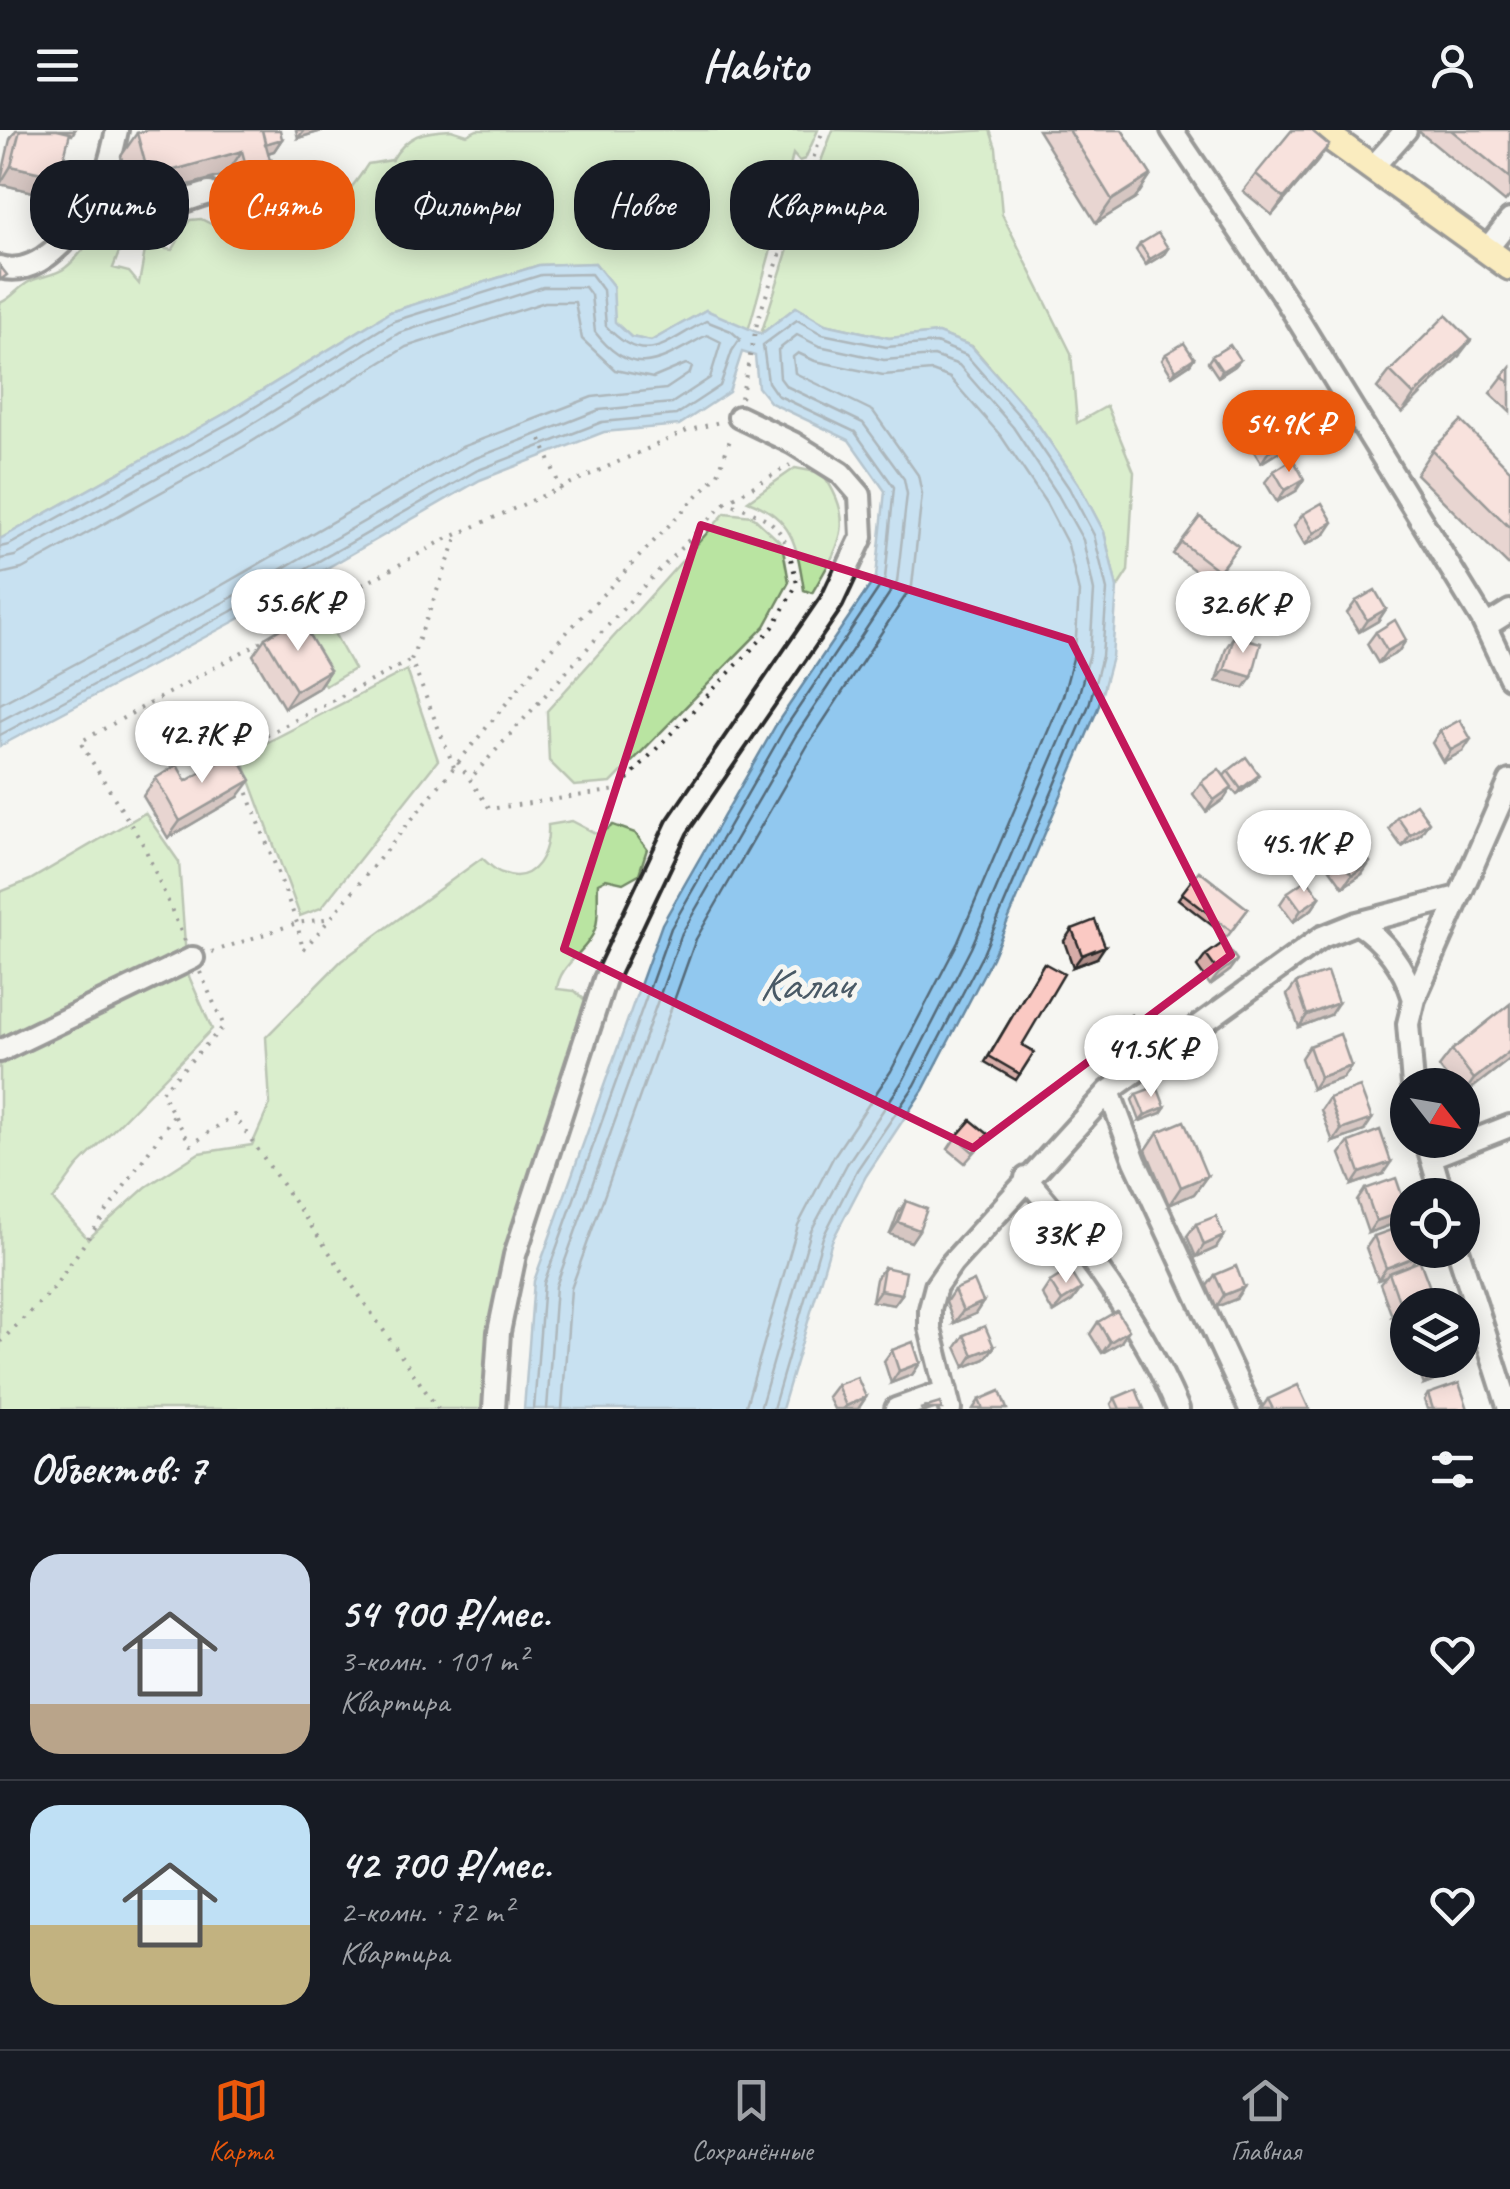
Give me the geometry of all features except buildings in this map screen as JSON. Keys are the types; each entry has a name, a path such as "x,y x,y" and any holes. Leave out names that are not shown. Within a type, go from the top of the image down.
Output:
{"main road":[{"path":"1320,130 1510,267"}],"street":[{"path":"107,160 117,130"},
{"path":"1172,130 1286,300 1486,626 1510,678"},
{"path":"1372,168 1406,130"},
{"path":"189,198 209,193"},
{"path":"1487,249 1510,220"},
{"path":"0,267 21,269 52,250"},
{"path":"494,1409 499,1332 514,1255 605,978 677,827 832,601 862,536 860,494 841,473 739,417"},
{"path":"1486,626 1510,611"},
{"path":"1412,1068 1408,1024 1414,998 1510,781"},
{"path":"896,1409 948,1400 930,1328 936,1286 952,1262 1026,1178 1109,1091 1322,937 1357,923 1458,897"},
{"path":"1357,923 1395,958 1414,998"},
{"path":"0,1050 193,958"},
{"path":"1109,1091 1135,1161 1250,1409"},
{"path":"1480,1134 1510,1126"},
{"path":"1026,1178 1070,1228 1107,1283 1161,1370 1178,1409"},
{"path":"1464,1268 1508,1409"}],"path":[{"path":"458,534 411,660 232,753 297,923 302,950 549,651 718,474 739,417 746,364 758,319 822,130"},
{"path":"287,627 458,534 686,431 739,417"},
{"path":"541,440 561,490"},
{"path":"470,779 638,592 725,504 800,460 818,458"},
{"path":"411,660 456,765 490,809 617,790 773,627 797,584 787,538 752,510 725,504"},
{"path":"270,637 80,742 144,846 224,1026 161,1092 191,1145 234,1115 438,1409"},
{"path":"193,958 297,923 331,918"},
{"path":"0,1342 52,1290 174,1114"}],"highlighted area":[{"path":"701,525 1071,640 1231,955 973,1148 564,949"}],"green space":[{"path":"451,130 467,135 477,130 818,130 805,159 798,160 793,154 792,160 730,160 730,250 771,250 748,331 706,310 651,341 631,337 614,322 613,286 595,263 539,265 390,312 224,414 0,539 0,303 31,281 61,271 83,250 120,250 113,268 129,272 139,284 145,250 189,250 190,220 209,223 209,250 355,250 355,182 368,164 375,163 375,250 554,250 554,160 392,160 404,145 432,132"},
{"path":"833,130 990,130 996,148 1002,214 1071,353 1077,423 1107,406 1134,472 1128,571 1117,588 1104,532 1078,483 1030,413 972,346 938,333 889,338 825,324 796,307 761,334 788,250 919,250 919,160 821,160"},
{"path":"795,468 822,473 833,491 842,521 837,548 812,593 804,590 795,547 784,525 748,501"},
{"path":"725,513 752,516 782,544 789,582 765,626 611,783 574,786 549,761 547,711"},
{"path":"325,617 354,669 325,686 296,634"},
{"path":"407,670 438,760 321,908 300,916 241,756"},
{"path":"145,813 179,862 187,972 212,1029 77,1167 53,1200 88,1239 146,1187 199,1153 252,1145 270,1104 266,1037 341,961 482,858 499,872 523,875 543,855 548,825 572,821 599,835 613,825 635,833 647,849 639,874 623,883 606,879 598,883 597,921 592,935 559,980 557,989 575,991 586,1001 586,1013 485,1409 0,1409 0,1065 171,979 0,1046 0,892 30,880"}],"water":[{"name":"Калач","path":"595,263 613,286 615,322 631,337 651,341 706,310 761,334 796,307 825,324 889,338 938,333 971,346 1030,413 1078,483 1104,532 1117,588 1112,657 1098,708 992,958 923,1090 866,1176 832,1241 782,1409 524,1409 534,1281 662,924 777,723 876,577 885,491 849,440 771,403 758,387 755,356 742,352 729,392 679,425 604,432 480,480 235,621 0,746 0,539 224,414 390,312 539,265"}]}
